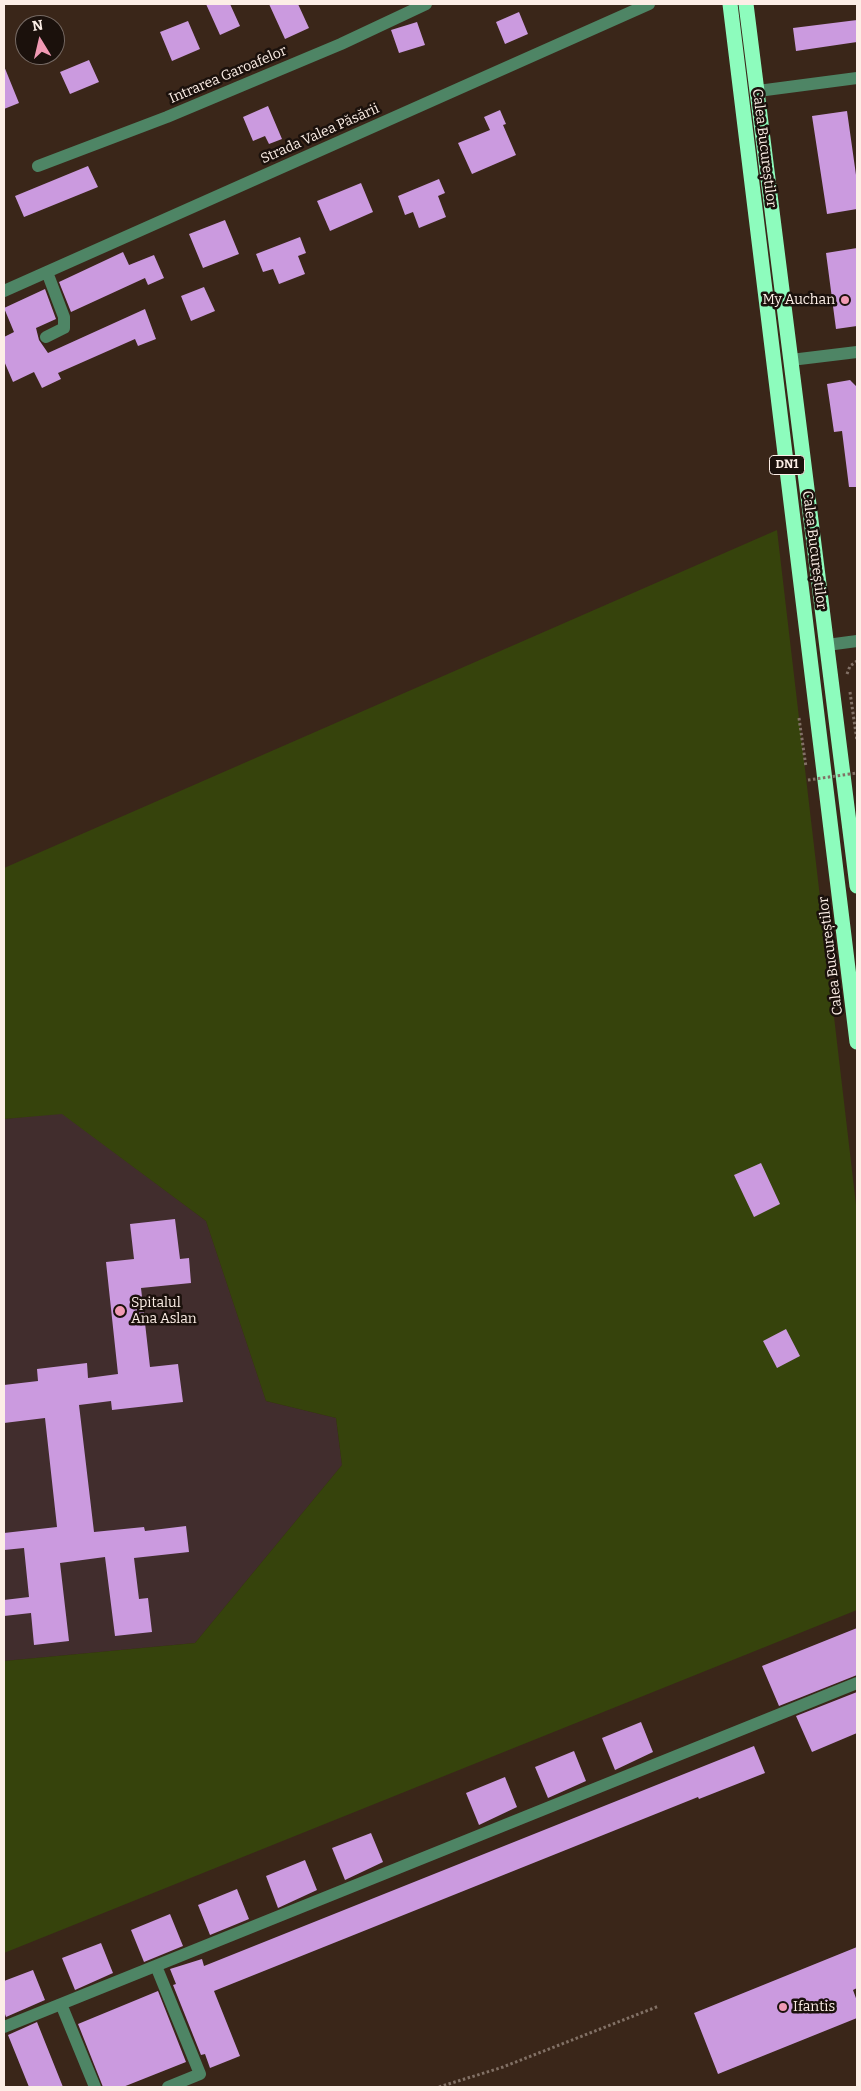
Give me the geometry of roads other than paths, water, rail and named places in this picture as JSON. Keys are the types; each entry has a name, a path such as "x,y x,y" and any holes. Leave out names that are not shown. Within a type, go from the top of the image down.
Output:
{"highway":[{"name":"Calea Bucureștilor","path":"730,4 857,1042"},
{"name":"Calea Bucureștilor","path":"746,4 857,886"}],"street":[{"name":"Intrarea Garoafelor","path":"38,166 166,117 341,44 426,4"},
{"name":"Strada Valea Păsării","path":"4,291 649,4"},
{"path":"758,91 857,78"},
{"path":"46,338 64,328 64,317 47,272"},
{"path":"792,360 857,352"},
{"path":"827,645 857,641"},
{"path":"4,2027 857,1683"},
{"path":"156,1966 200,2074 168,2087"},
{"path":"62,2004 95,2087"}],"place":[{"name":"My Auchan","path":"845,300"},
{"name":"Spitalul Ana Aslan","path":"120,1311"},
{"name":"Ifantis","path":"783,2007"}]}
